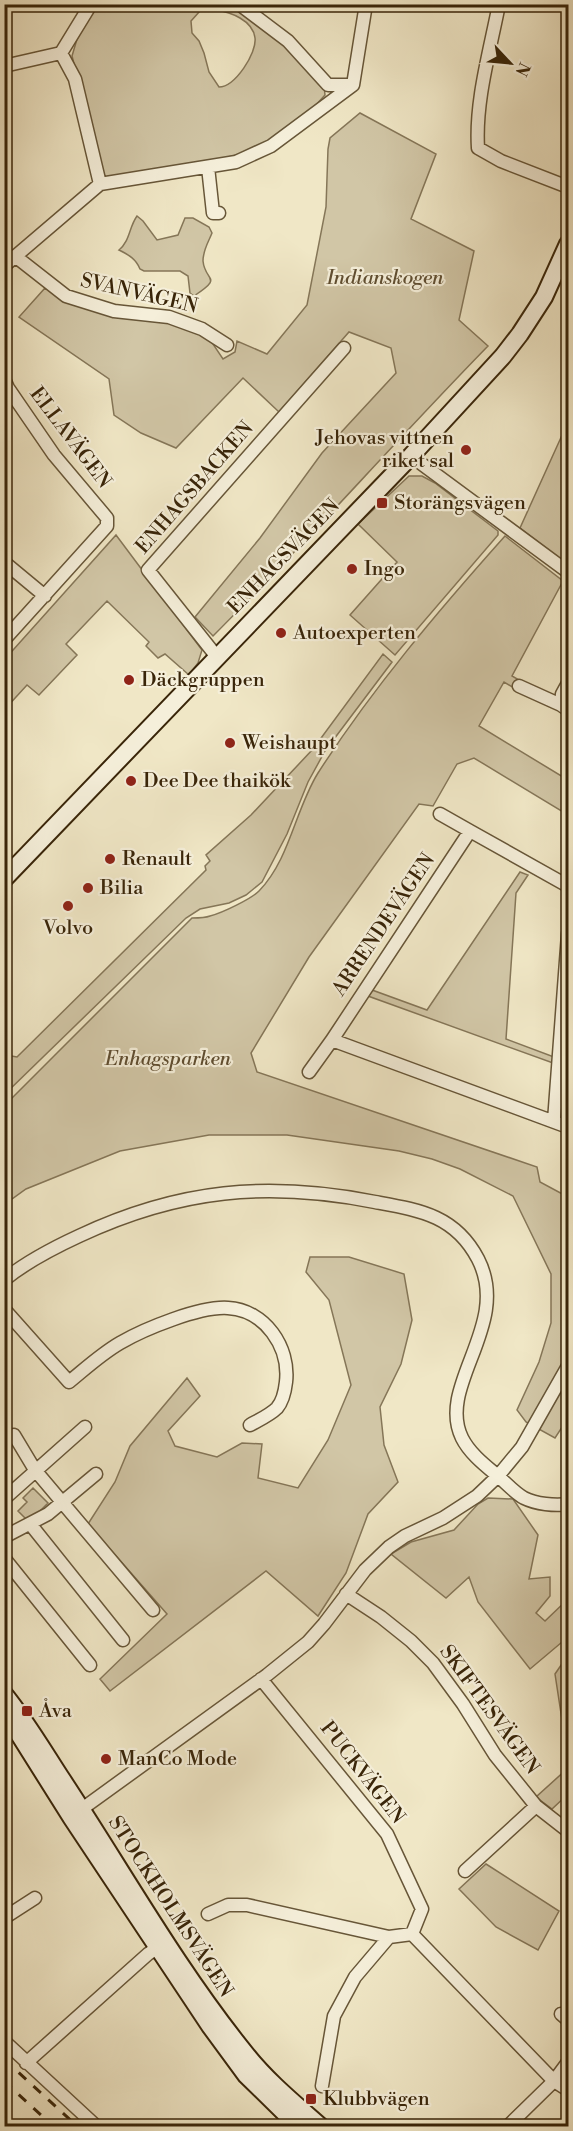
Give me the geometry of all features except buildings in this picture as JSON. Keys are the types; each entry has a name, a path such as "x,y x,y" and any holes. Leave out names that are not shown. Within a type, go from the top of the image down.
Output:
{"main road":[{"name":"ENHAGSVÄGEN","path":"4,879 411,456 503,356 544,297 568,244"},
{"name":"STOCKHOLMSVÄGEN","path":"4,1694 76,1814"},
{"name":"STOCKHOLMSVÄGEN","path":"4,1712 76,1814 162,1945 210,2026 246,2075 298,2127"},
{"name":"STOCKHOLMSVÄGEN","path":"162,1945 246,2054 276,2088 320,2127"}],"street":[{"path":"4,66 62,53 91,4"},
{"path":"239,4 288,41 328,85 353,85"},
{"path":"4,266 100,184 236,162 271,146 353,85 366,4"},
{"path":"499,4 480,101 478,148 501,161 568,187"},
{"path":"62,53 75,79 100,184"},
{"path":"208,167 213,213 219,213"},
{"name":"SVANVÄGEN","path":"15,256 66,296 114,311 169,317 202,328 227,345"},
{"name":"ENHAGSBACKEN","path":"217,657 148,570 344,348"},
{"name":"ELLAVÄGEN","path":"4,379 54,455 107,518 107,526 45,597"},
{"path":"411,456 568,572"},
{"path":"4,562 45,597 4,639"},
{"path":"565,708 562,694 568,683"},
{"path":"519,686 565,708"},
{"path":"440,814 568,886"},
{"name":"ARRENDEVÄGEN","path":"309,1072 470,831"},
{"path":"555,1120 568,934"},
{"path":"332,1040 555,1120 568,1127"},
{"path":"4,1280 17,1269 69,1241 121,1218 166,1203 215,1194 267,1191 343,1195 436,1216 451,1227 477,1258 484,1276 488,1299 486,1316 457,1403 456,1421 462,1439 475,1456 524,1498 544,1503 568,1504"},
{"path":"4,1309 69,1382 100,1356 121,1343 179,1317 217,1308 231,1308 246,1313 261,1321 274,1333 282,1346 287,1377 284,1394 277,1408 250,1425"},
{"path":"76,1814 308,1642 365,1570 389,1547 405,1536 443,1518 477,1496 498,1476 522,1447 568,1366"},
{"path":"4,1499 85,1427"},
{"path":"14,1435 35,1470 153,1610"},
{"path":"4,1538 31,1525 96,1474"},
{"path":"31,1525 123,1640"},
{"path":"4,1558 90,1665"},
{"name":"SKIFTESVÄGEN","path":"346,1594 404,1635 433,1663 463,1704 495,1755 536,1806 568,1831"},
{"name":"PUCKVÄGEN","path":"261,1679 387,1834 422,1909 412,1934"},
{"path":"465,1871 536,1806"},
{"path":"4,1918 35,1898"},
{"path":"208,1914 228,1905 247,1905 389,1937 412,1934 554,2081 568,2090"},
{"path":"322,2086 334,2016 355,1977 389,1937"},
{"path":"26,2063 162,1945"},
{"path":"4,2041 96,2127"},
{"path":"508,2127 554,2081 568,2062"}],"green space":[{"path":"96,5 234,5 288,47 324,86 325,95 287,131 256,148 192,165 106,178 102,176 72,56 77,39","holes":["200,11 222,11 240,18 250,26 255,44 244,68 232,81 219,87 209,72 199,41 192,33 191,21"]},
{"name":"Indianskogen","path":"360,113 436,154 411,219 474,251 459,320 488,346 213,636 195,617 260,538 322,453 396,373 391,348 349,332 279,412 243,378 176,448 141,433 114,415 109,379 19,317 45,288 56,294 160,319 209,338 223,359 235,352 237,341 267,354 307,305 326,207 330,138"},
{"path":"137,216 157,240 178,235 185,218 193,218 209,227 212,233 203,261 211,282 194,296 190,293 188,276 180,271 140,269 132,258 119,250"},
{"path":"568,422 568,565 520,528"},
{"path":"409,476 422,476 435,483 498,531 498,535 395,655 350,615 397,562 358,524"},
{"path":"116,535 202,650 198,663 189,675 165,654 158,658 146,646 149,642 107,601 66,644 77,655 39,695 27,685 5,709 5,659"},
{"name":"Enhagsparken","path":"505,536 563,581 512,676 519,680 514,688 504,682 479,726 568,780 568,815 474,758 457,764 433,806 419,804 309,957 251,1053 257,1072 537,1167 540,1182 568,1197 568,1418 555,1438 526,1422 517,1410 539,1362 551,1323 551,1274 513,1196 460,1169 399,1151 287,1135 209,1135 120,1151 26,1189 5,1204 5,1105 192,918 222,912 259,891 278,864 310,787 339,742 407,651"},
{"path":"383,654 392,662 325,751 308,782 287,834 262,882 246,895 229,903 200,909 186,918 5,1094 5,1055 17,1057 206,870 205,866 210,861 206,855 251,815 313,749"},
{"path":"520,872 528,875 516,893 506,1039 554,1057 553,1063 368,996 372,990 427,1010"},
{"path":"310,1257 349,1257 404,1274 412,1320 401,1364 380,1407 384,1445 398,1482 368,1514 346,1573 318,1616 266,1571 110,1691 100,1679 167,1614 88,1524 115,1482 130,1446 187,1378 200,1396 168,1431 175,1446 217,1457 242,1443 262,1444 258,1478 298,1488 328,1440 351,1385 329,1300 306,1272"},
{"path":"33,1488 48,1503 29,1522 18,1511 27,1502 23,1498"},
{"path":"488,1498 513,1499 538,1535 529,1579 550,1577 550,1596 536,1613 545,1621 568,1599 568,1637 530,1669 478,1602 469,1577 446,1598 391,1554 411,1542 454,1530 478,1504"},
{"path":"568,1655 568,1727 562,1720 555,1674"},
{"path":"568,1768 568,1794 552,1809 536,1797"},
{"path":"486,1864 559,1911 538,1950 496,1927 459,1889"}],"railway":[{"path":"4,2059 77,2126"},
{"path":"4,2081 53,2126"}],"place":[{"name":"Jehovas vittnen riket sal","path":"466,450"},
{"name":"Storängsvägen","path":"382,503"},
{"name":"Ingo","path":"352,569"},
{"name":"Autoexperten","path":"281,633"},
{"name":"Däckgruppen","path":"129,680"},
{"name":"Weishaupt","path":"230,743"},
{"name":"Dee Dee thaikök","path":"131,781"},
{"name":"Renault","path":"110,859"},
{"name":"Bilia","path":"88,888"},
{"name":"Volvo","path":"68,906"},
{"name":"Åva","path":"27,1711"},
{"name":"ManCo Mode","path":"106,1759"},
{"name":"Klubbvägen","path":"311,2099"}]}
